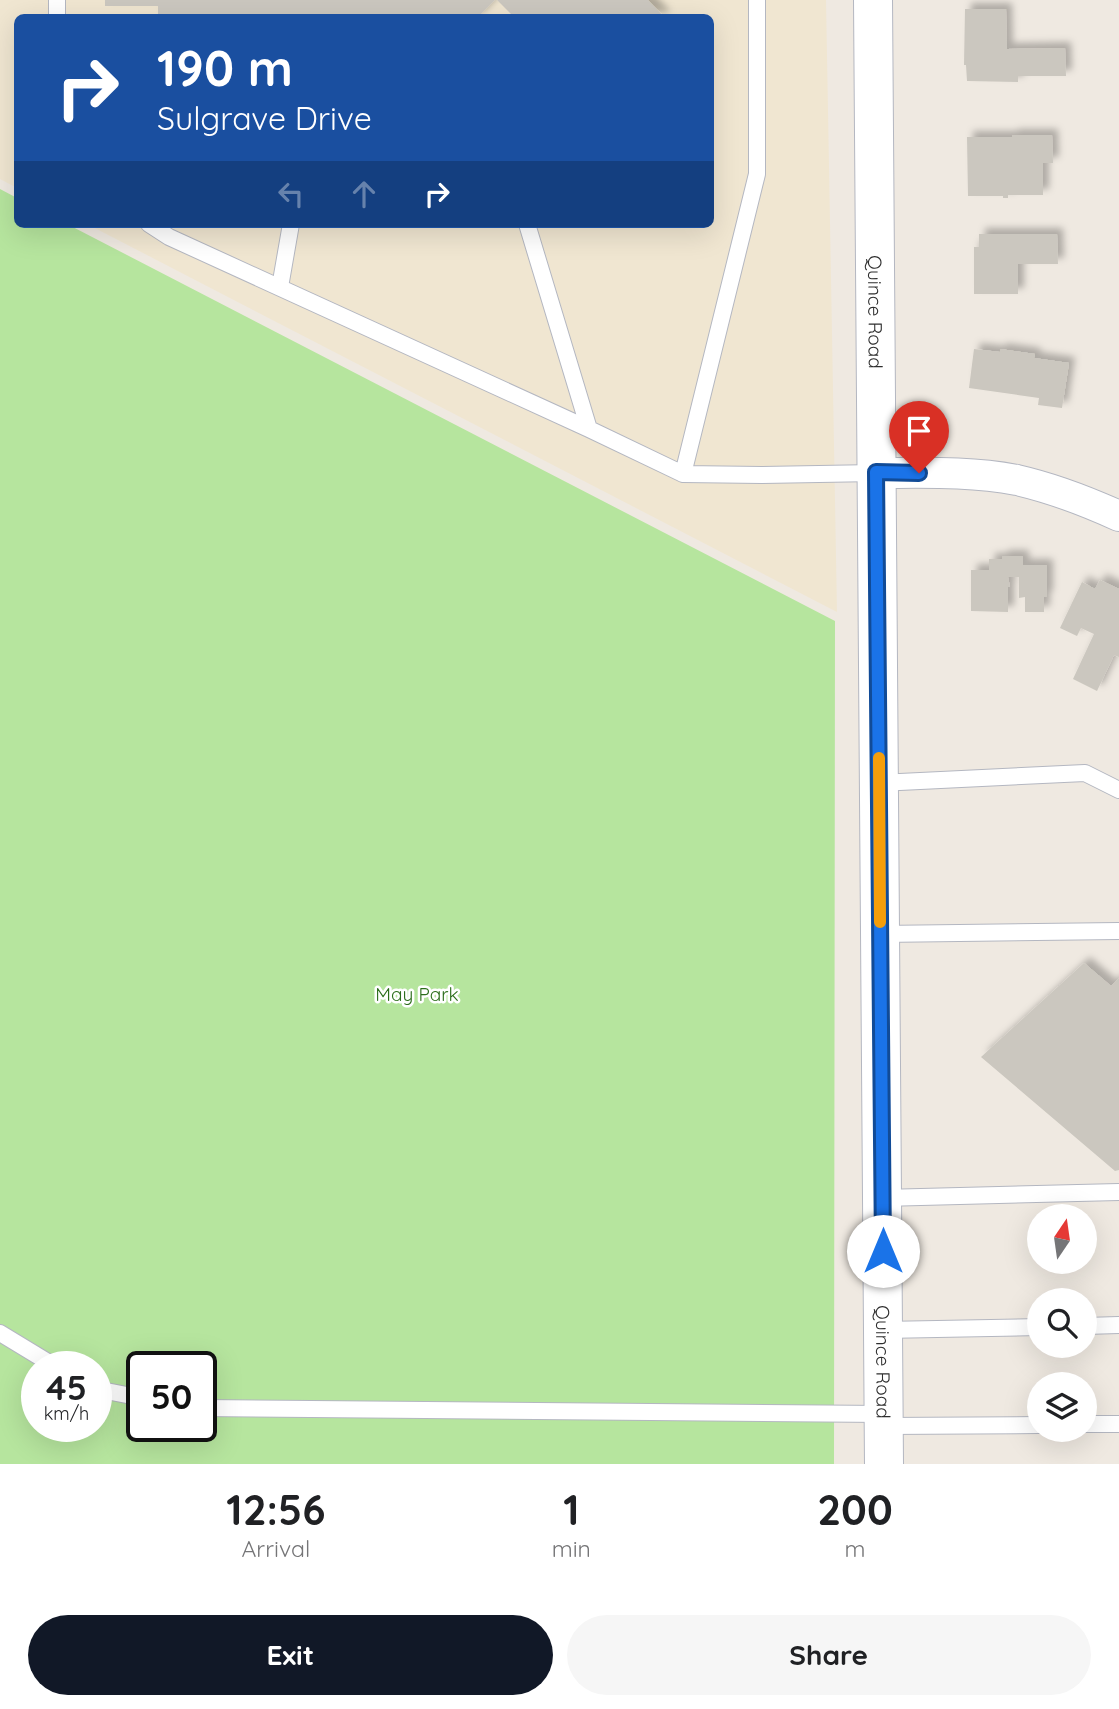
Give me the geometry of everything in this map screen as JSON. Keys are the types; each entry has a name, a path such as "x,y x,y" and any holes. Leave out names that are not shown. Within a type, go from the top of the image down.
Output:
{"main road":[{"name":"Quince Road","path":"873,0 884,1464"}],"street":[{"path":"876,472 940,473 1016,480 1053,490 1119,516"}],"lane":[{"path":"683,474 757,174 757,2 740,0"},
{"path":"279,287 290,228"},
{"path":"528,228 589,429"},
{"path":"169,230 279,287 683,474 876,472"},
{"path":"879,783 1085,773 1119,790"},
{"path":"880,934 1119,931"},
{"path":"882,1198 1119,1192"},
{"path":"1097,1326 1119,1325"},
{"path":"883,1330 1027,1327"},
{"path":"0,1333 30,1351"},
{"path":"217,1408 1027,1424"},
{"path":"1097,1424 1119,1424"}],"shaded area":[{"path":"0,0 826,0 837,612 95,228 714,228 714,14 14,14 14,186 0,179"}],"green space":[{"name":"May Park","path":"0,189 14,196 14,228 75,228 835,621 834,1464 0,1464"}],"building":[{"path":"105,0 495,0 481,14 158,14 158,6 105,6"},
{"path":"497,0 648,0 661,14 511,14"},
{"path":"965,9 1006,9 1007,49 1065,48 1066,76 1018,76 1018,82 967,81 964,65"},
{"path":"1052,135 1053,163 1043,163 1043,195 1008,195 1008,198 968,196 967,137"},
{"path":"979,234 1057,234 1058,264 1018,264 1018,294 974,294 974,247 979,247"},
{"path":"974,349 1000,352 1000,349 1035,354 1034,358 1069,363 1062,408 1038,405 1039,398 969,388"},
{"path":"1002,556 1023,556 1023,565 1047,565 1044,612 1025,612 1025,597 1019,598 1019,577 1008,577 1008,612 971,611 971,570 989,570 989,559 1002,559"},
{"path":"1100,580 1119,589 1119,657 1114,655 1097,691 1073,679 1094,634 1081,628 1077,636 1060,628 1082,582 1095,589"},
{"path":"1084,963 1111,986 1119,978 1119,1170 1115,1171 981,1057"}],"slow traffic":[{"path":"879,758 880,922"}],"route":[{"path":"883,1251 876,472 919,473"}]}
